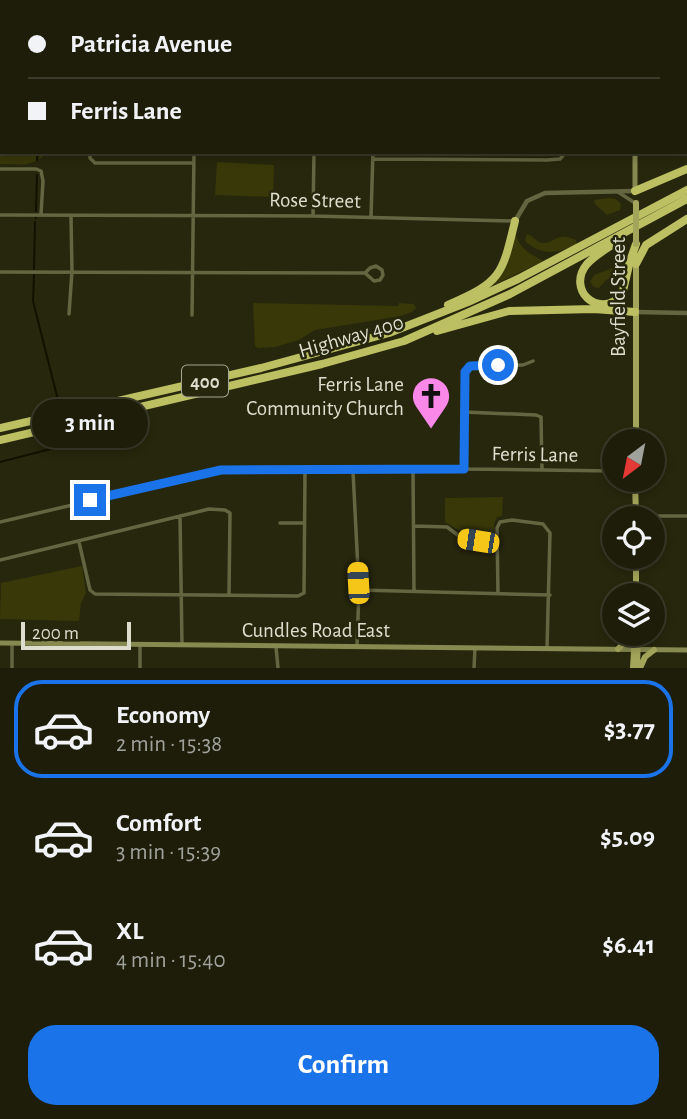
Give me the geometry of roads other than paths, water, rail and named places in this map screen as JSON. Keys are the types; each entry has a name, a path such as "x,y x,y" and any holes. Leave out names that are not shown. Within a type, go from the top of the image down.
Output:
{"highway":[{"path":"635,191 687,169"},
{"name":"Highway 400","path":"0,428 285,362 408,326 518,279 687,190"},
{"name":"Highway 400","path":"0,440 323,364 404,341 510,294 687,199"},
{"path":"636,264 646,245 687,219"},
{"path":"408,326 490,283 505,259 515,221"},
{"path":"626,231 583,270 581,288 590,301 597,304 611,303 622,295 636,244"},
{"path":"404,341 509,310 594,309 635,312"}],"main road":[{"name":"Bayfield Street","path":"635,154 636,429"},
{"name":"Cundles Road East","path":"0,643 276,648 358,646 687,650"},
{"path":"618,649 621,646"},
{"path":"635,646 637,667"},
{"path":"637,667 654,650"}],"street":[{"path":"90,154 95,163 194,163"},
{"path":"192,315 194,154"},
{"path":"313,216 314,154"},
{"path":"371,217 373,154"},
{"path":"373,159 547,160 563,158 565,154"},
{"path":"0,169 41,171 41,214"},
{"path":"515,221 523,207 538,195 553,191 635,191"},
{"path":"617,191 636,203"},
{"name":"Rose Street","path":"0,215 313,216 515,221"},
{"path":"69,314 72,271 71,216"},
{"path":"0,272 365,273 374,281 380,280 383,275 382,270 376,266 365,273"},
{"path":"635,312 687,313"},
{"path":"464,469 464,374 468,367 523,365 533,361"},
{"path":"464,412 541,417 542,470"},
{"name":"Ferris Lane","path":"0,522 205,473 278,469 602,471"},
{"path":"413,470 414,591"},
{"path":"79,542 90,590 95,594 298,596 304,593 305,471"},
{"path":"353,471 359,590 358,646"},
{"path":"0,560 218,509 230,513 229,595"},
{"path":"180,516 182,645"},
{"path":"665,516 687,516"},
{"path":"498,594 497,528 500,522 505,520 543,524 550,533 547,649"},
{"path":"280,523 304,523"},
{"path":"414,526 447,527 463,539 498,540"},
{"path":"359,590 550,595"},
{"path":"12,643 12,667"},
{"path":"140,645 140,667"},
{"path":"276,648 278,667"},
{"path":"474,667 475,648"}],"waterway":[{"path":"37,160 38,154"},
{"path":"36,211 37,175"},
{"path":"34,269 35,222"},
{"path":"34,275 33,301 60,408"},
{"path":"0,462 70,444 66,429"}],"place":[{"name":"Ferris Lane Community Church","path":"431,430"}]}
